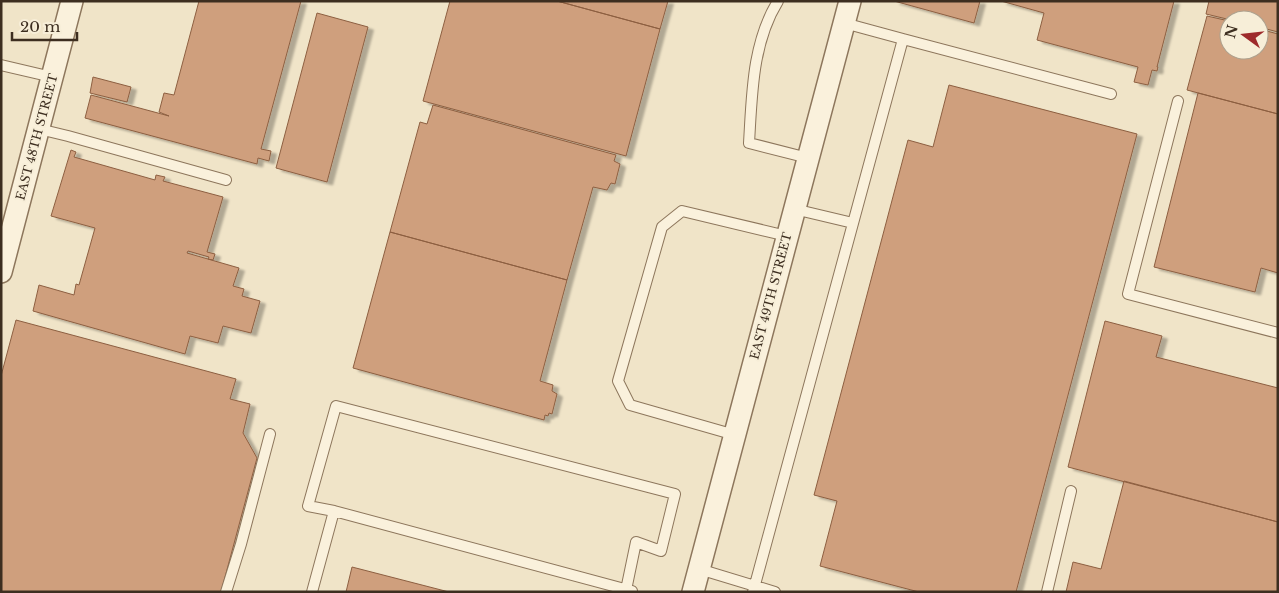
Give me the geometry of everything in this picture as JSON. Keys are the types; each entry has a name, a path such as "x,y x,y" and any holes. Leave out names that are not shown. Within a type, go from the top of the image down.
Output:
{"street":[{"name":"EAST 48TH STREET","path":"1,272 72,1"},
{"name":"EAST 49TH STREET","path":"693,592 850,1"}],"lane":[{"path":"778,1 768,17 754,70 749,143 808,158"},
{"path":"844,23 1111,94"},
{"path":"754,589 903,39"},
{"path":"1,65 52,77"},
{"path":"1178,101 1128,294 1278,333"},
{"path":"38,129 226,180"},
{"path":"794,209 853,223"},
{"path":"735,435 630,405 618,381 662,227 682,211 787,236"},
{"path":"336,406 675,494 662,551 636,542 629,591 334,511 308,506 336,406"},
{"path":"226,592 241,544 270,434"},
{"path":"1048,592 1071,491"},
{"path":"312,592 334,511"},
{"path":"699,569 754,589 775,592"}],"building":[{"path":"199,1 301,1 261,149 271,151 269,161 258,158 257,164 85,118 91,95 169,116 159,112 164,93 174,95"},
{"path":"450,1 557,1 660,29 626,156 423,101"},
{"path":"557,1 668,1 660,29"},
{"path":"894,1 980,1 974,23"},
{"path":"1001,1 1174,1 1157,71 1152,70 1148,85 1134,82 1138,67 1037,40 1044,13"},
{"path":"1209,1 1278,1 1278,32 1269,30 1269,10 1219,10 1219,17 1206,14"},
{"path":"317,13 368,27 327,182 276,168"},
{"path":"1207,16 1219,19 1219,60 1269,60 1269,32 1278,34 1278,114 1187,90"},
{"path":"93,77 131,87 127,102 90,93"},
{"path":"949,85 1137,134 1016,592 919,592 820,566 837,501 814,495 908,140 933,147"},
{"path":"1198,93 1278,114 1278,273 1261,268 1255,292 1154,267"},
{"path":"433,105 616,155 614,161 620,164 615,184 611,183 607,190 593,187 567,280 390,232 420,122 427,124"},
{"path":"71,150 76,152 74,157 155,180 156,175 165,177 163,181 223,197 207,252 215,254 213,260 188,251 187,253 239,268 233,286 244,289 242,296 260,301 251,333 223,326 218,343 190,336 185,354 33,311 39,285 74,295 76,284 79,285 95,228 51,216"},
{"path":"390,232 567,280 540,381 553,385 552,391 557,394 552,414 545,415 544,420 353,368"},
{"path":"16,320 236,379 230,399 250,404 243,433 257,458 221,592 1,592 1,376"},
{"path":"1105,321 1162,336 1156,357 1278,388 1278,522 1068,467"},
{"path":"1124,481 1278,522 1278,592 1066,592 1073,562 1101,569"},
{"path":"352,567 449,592 346,592"}]}
